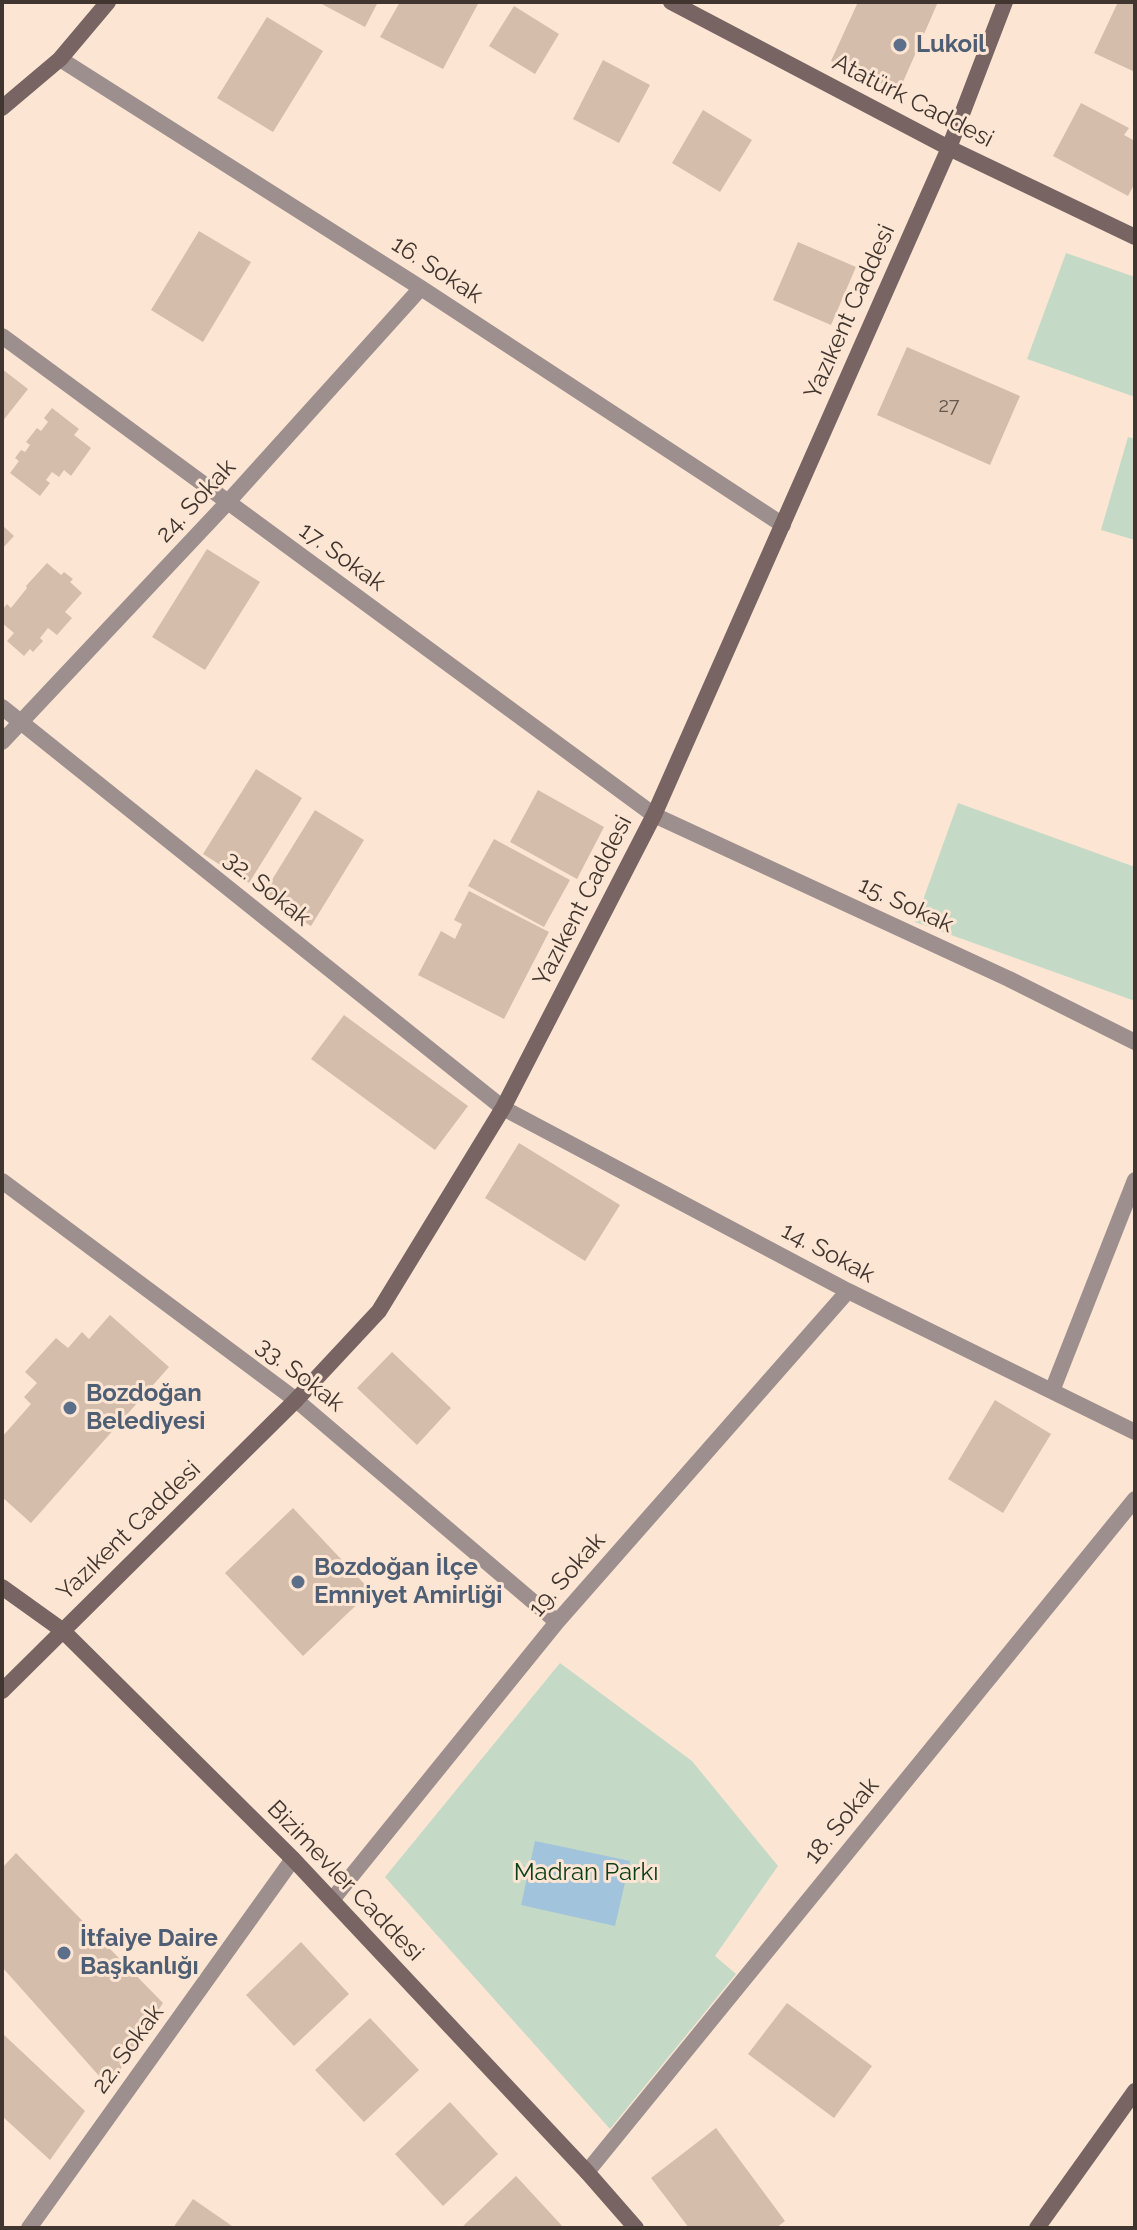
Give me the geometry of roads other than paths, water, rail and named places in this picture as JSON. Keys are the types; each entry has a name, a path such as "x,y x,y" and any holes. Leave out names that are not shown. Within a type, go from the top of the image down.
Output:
{"street":[{"path":"2,108 60,59 108,2"},
{"name":"Atatürk Caddesi","path":"671,2 949,148 1135,237"},
{"name":"Yazıkent Caddesi","path":"2,1691 296,1400 379,1311 503,1108 654,815 949,148 1005,2"},
{"name":"16. Sokak","path":"60,59 421,288 783,525"},
{"name":"24. Sokak","path":"2,742 227,503 421,288"},
{"name":"17. Sokak","path":"2,336 654,815"},
{"name":"32. Sokak","path":"2,707 503,1108"},
{"name":"15. Sokak","path":"654,815 1009,979 1135,1042"},
{"name":"14. Sokak","path":"503,1108 848,1291 1135,1432"},
{"path":"1052,1391 1135,1180"},
{"name":"33. Sokak","path":"2,1181 296,1400 557,1622"},
{"name":"19. Sokak","path":"332,1900 557,1622 848,1291"},
{"name":"18. Sokak","path":"587,2172 1135,1499"},
{"name":"Bizimevler Caddesi","path":"2,1587 62,1630 293,1859 636,2228"},
{"name":"22. Sokak","path":"32,2227 293,1859"},
{"path":"1037,2228 1135,2091"}],"water":[{"path":"535,1841 630,1861 615,1926 521,1905"}],"place":[{"name":"Lukoil","path":"900,45"},
{"name":"Bozdoğan Belediyesi","path":"70,1408"},
{"name":"Bozdoğan İlçe Emniyet Amirliği","path":"298,1582"},
{"name":"İtfaiye Daire Başkanlığı","path":"64,1953"}],"park label":[{"name":"Madran Parkı","path":"586,1873"}]}
